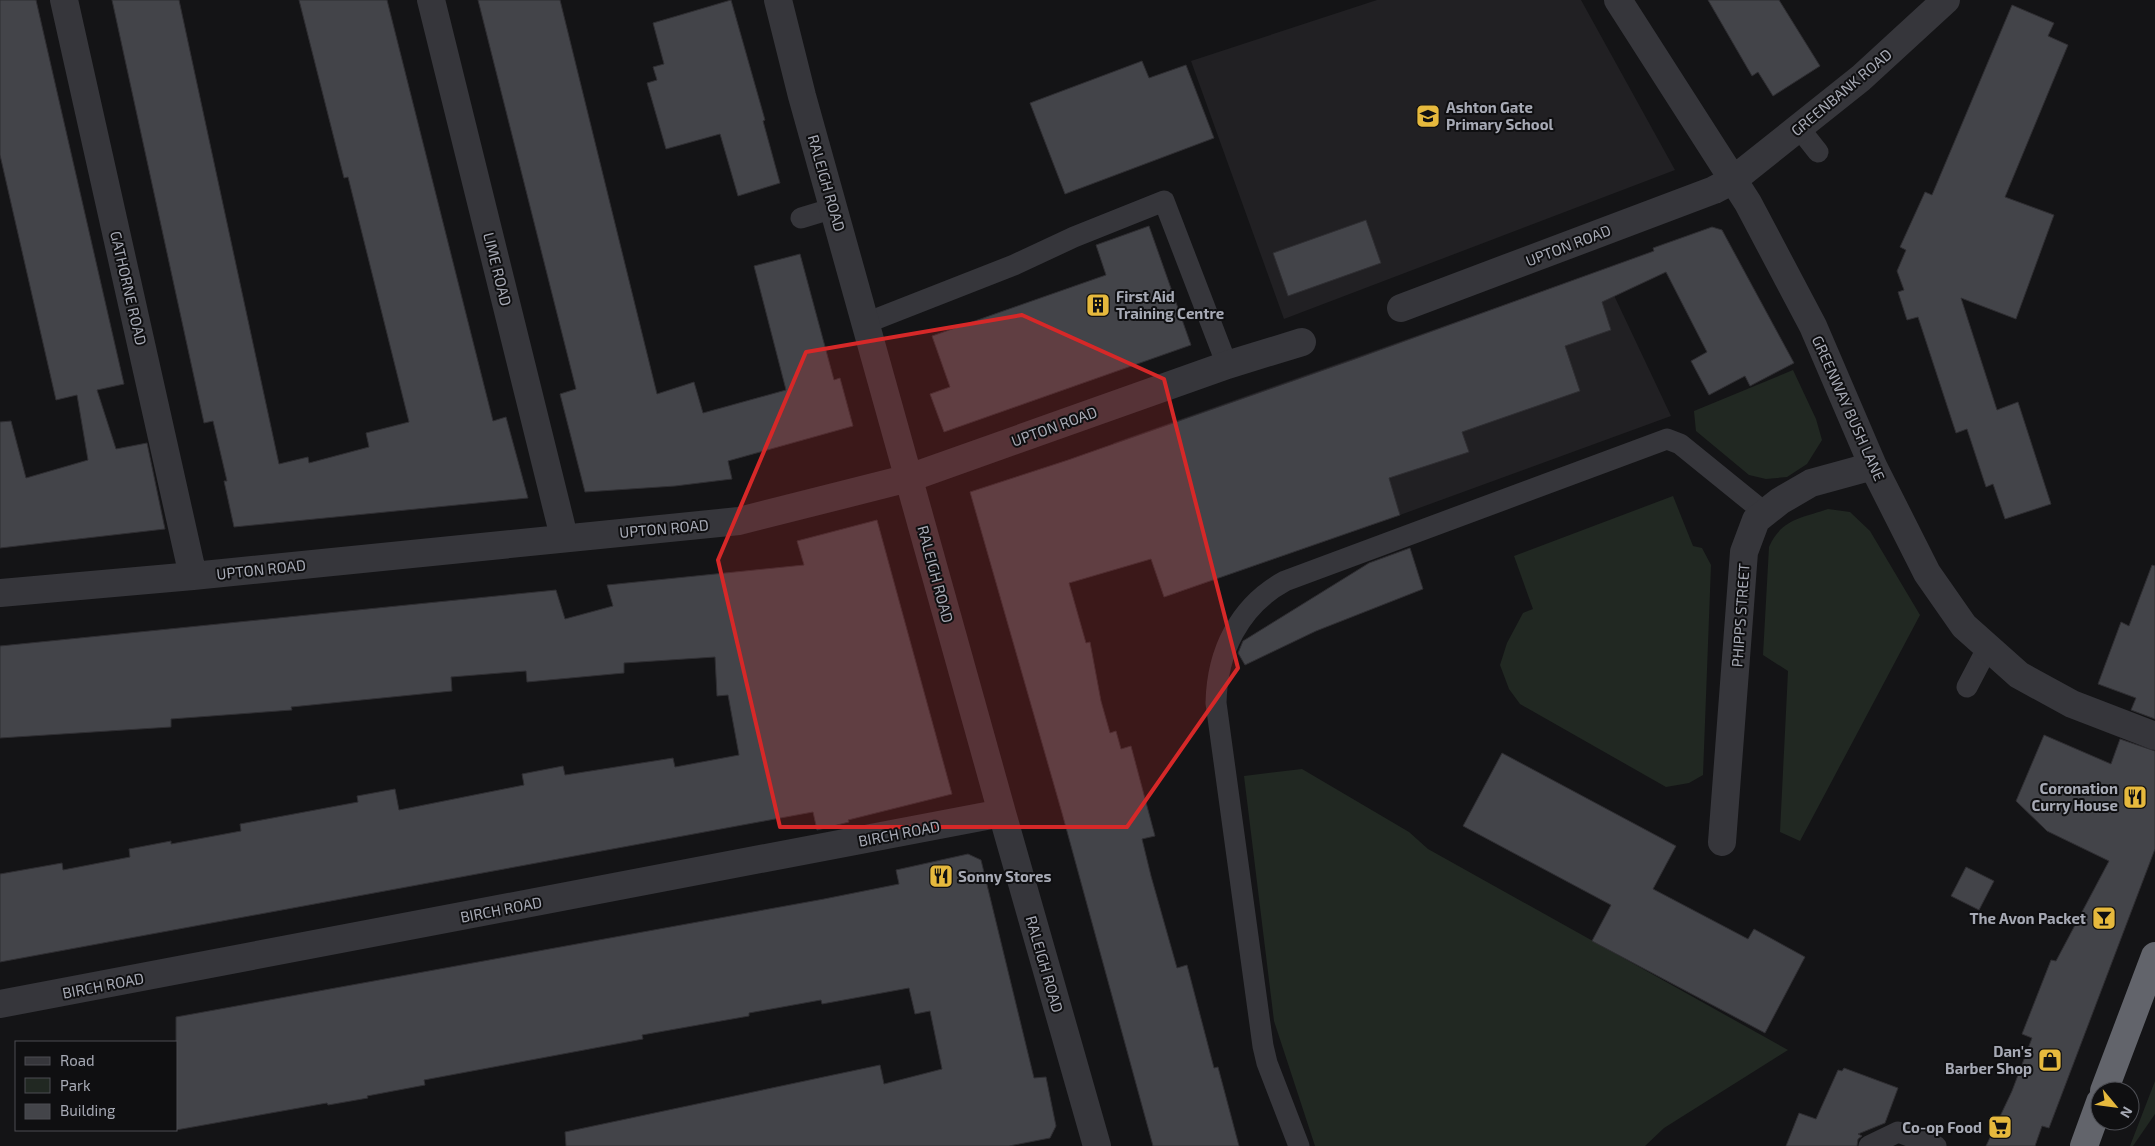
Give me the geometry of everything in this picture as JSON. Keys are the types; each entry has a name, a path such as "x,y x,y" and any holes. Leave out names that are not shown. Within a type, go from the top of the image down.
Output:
{"highway":[{"path":"2108,1081 2155,956"},
{"path":"2084,1146 2090,1130"}],"street":[{"name":"GATHORNE ROAD","path":"64,0 193,576"},
{"name":"LIME ROAD","path":"431,0 564,537"},
{"name":"RALEIGH ROAD","path":"778,0 1002,813 1098,1146"},
{"name":"GREENWAY BUSH LANE","path":"1618,0 1748,203 1759,228 1813,326 1873,466 1927,574 1964,626 2019,675 2072,704 2155,736"},
{"name":"GREENBANK ROAD","path":"1733,180 1861,78 1946,0"},
{"name":"UPTON ROAD","path":"1401,308 1714,190 1733,180"},
{"name":"UPTON ROAD","path":"0,593 193,576 564,537 739,521 909,478 1227,365 1302,342"},
{"name":"PHIPPS STREET","path":"1722,842 1744,552 1756,520 1780,501 1811,483 1873,466"},
{"name":"BIRCH ROAD","path":"0,1004 1002,813"}],"lane":[{"path":"1799,128 1818,152"},
{"path":"866,322 1014,265 1074,237 1164,201 1227,365"},
{"path":"801,218 834,208"},
{"path":"1299,1146 1267,1063 1263,1046 1216,703 1216,685 1222,658 1230,638 1244,615 1257,599 1285,580 1667,439 1680,444 1765,513"},
{"path":"1967,687 1988,647"},
{"path":"1869,1146 1898,1132 1936,1146"}],"highlighted area":[{"path":"1022,315 1164,379 1238,668 1127,827 780,827 718,560 806,352"}],"shaded area":[{"name":"Ashton Gate Primary School","path":"1377,0 1581,0 1675,170 1284,319 1191,61"},
{"path":"1602,270 1671,416 1400,515 1165,597 1113,443"}],"green space":[{"path":"1793,370 1816,419 1822,440 1807,464 1787,477 1766,479 1749,475 1696,431 1694,411"},
{"path":"1673,496 1693,546 1702,548 1711,565 1703,775 1689,783 1666,787 1520,704 1509,689 1500,665 1507,643 1523,613 1533,609 1514,556"},
{"path":"1828,509 1850,512 1870,531 1920,615 1800,841 1780,832 1788,671 1763,655 1769,547 1774,538 1786,525"},
{"path":"1302,769 1409,832 1428,849 1788,1050 1664,1128 1645,1146 1315,1146 1274,1021 1244,776"},
{"path":"2155,1081 2155,1114 2133,1146 2130,1146 2136,1131 2140,1131 2140,1120"}],"building":[{"path":"0,0 36,0 124,384 97,390 116,449 147,443 165,529 0,548 0,422 11,421 26,478 88,460 77,395 56,400 0,155"},
{"path":"112,0 179,0 279,464 308,457 309,463 369,447 366,433 409,422 348,177 344,178 299,0 387,0 493,421 506,417 528,498 234,527 224,481 227,481 213,421 204,423"},
{"path":"478,0 560,0 657,394 694,382 703,413 786,390 754,266 800,254 834,380 840,378 853,426 728,461 732,479 675,486 585,492 560,394 576,389"},
{"path":"731,0 765,120 763,121 780,183 738,196 720,134 666,149 647,83 657,80 653,67 664,64 653,23"},
{"path":"1708,0 1779,0 1820,66 1773,96 1758,72 1752,76"},
{"path":"2012,5 2054,23 2048,36 2068,45 2005,197 2054,215 2016,319 1961,298 1997,410 2018,402 2051,504 2005,519 1993,484 1986,487 1967,429 1956,433 1918,317 1907,320 1898,292 1904,290 1897,271 1906,250 1900,247 1925,192 1932,195"},
{"path":"1142,61 1149,78 1186,65 1214,138 1065,194 1030,103"},
{"path":"1366,220 1381,263 1288,296 1273,253"},
{"name":"First Aid Training Centre","path":"1149,226 1191,345 944,432 930,394 950,387 932,336 1106,275 1096,245"},
{"path":"1712,227 1722,230 1794,363 1750,386 1745,376 1709,395 1691,361 1707,352 1666,272 1602,302 1611,330 1565,346 1580,391 1462,432 1469,452 1389,478 1400,515 1164,597 1151,559 1069,583 1086,643 1090,642 1101,701 1110,733 1116,731 1121,749 1131,746 1155,836 1142,839 1151,876 1177,968 1187,965 1214,1068 1218,1067 1239,1146 1153,1146 1062,813 970,492 1068,460 1355,359 1654,251 1653,248"},
{"path":"877,520 952,794 848,820 849,822 817,830 813,812 0,962 0,874 62,863 63,870 130,857 129,849 171,841 171,844 241,831 240,824 358,802 357,796 395,789 399,810 524,785 522,774 563,766 565,775 673,758 675,767 739,755 728,695 717,696 715,657 624,663 624,673 527,682 526,671 451,677 452,691 291,707 292,710 171,719 171,727 0,738 0,646 556,590 565,619 613,606 607,585 804,565 797,541"},
{"path":"1410,548 1423,589 1316,631 1245,665 1238,653 1243,641 1369,563"},
{"path":"2152,565 2155,566 2155,719 2131,710 2136,698 2098,684 2121,622 2129,626"},
{"path":"2044,735 2111,764 2120,739 2155,751 2155,849 2049,1128 2042,1126 2035,1146 1986,1146 2012,1091 2032,1038 2022,1034 2051,960 2056,961 2109,861 2047,831 2016,801"},
{"path":"1502,753 1676,846 1653,889 1748,939 1754,929 1805,957 1765,1033 1592,941 1611,905 1463,826"},
{"path":"968,854 981,860 1034,1078 1046,1077 1056,1126 1050,1138 1009,1146 566,1146 565,1132 880,1065 884,1084 942,1069 930,1011 915,1014 909,988 822,1004 821,1000 749,1013 749,1016 642,1035 643,1039 424,1080 425,1085 367,1096 368,1098 328,1105 327,1103 178,1130 178,1041 176,1041 176,1017 899,884 896,870"},
{"path":"1966,867 1994,881 1979,910 1951,896"},
{"path":"1844,1068 1898,1088 1885,1123 1858,1134 1862,1136 1858,1139 1857,1146 1786,1146 1799,1113 1816,1119 1838,1070 1842,1071"}],"place":[{"name":"Ashton Gate Primary School","path":"1428,116"},
{"name":"First Aid Training Centre","path":"1098,305"},
{"name":"Coronation Curry House","path":"2135,797"},
{"name":"Sonny Stores","path":"941,876"},
{"name":"The Avon Packet","path":"2104,918"},
{"name":"Dan's Barber Shop","path":"2050,1060"},
{"name":"Co-op Food","path":"2000,1127"}]}
